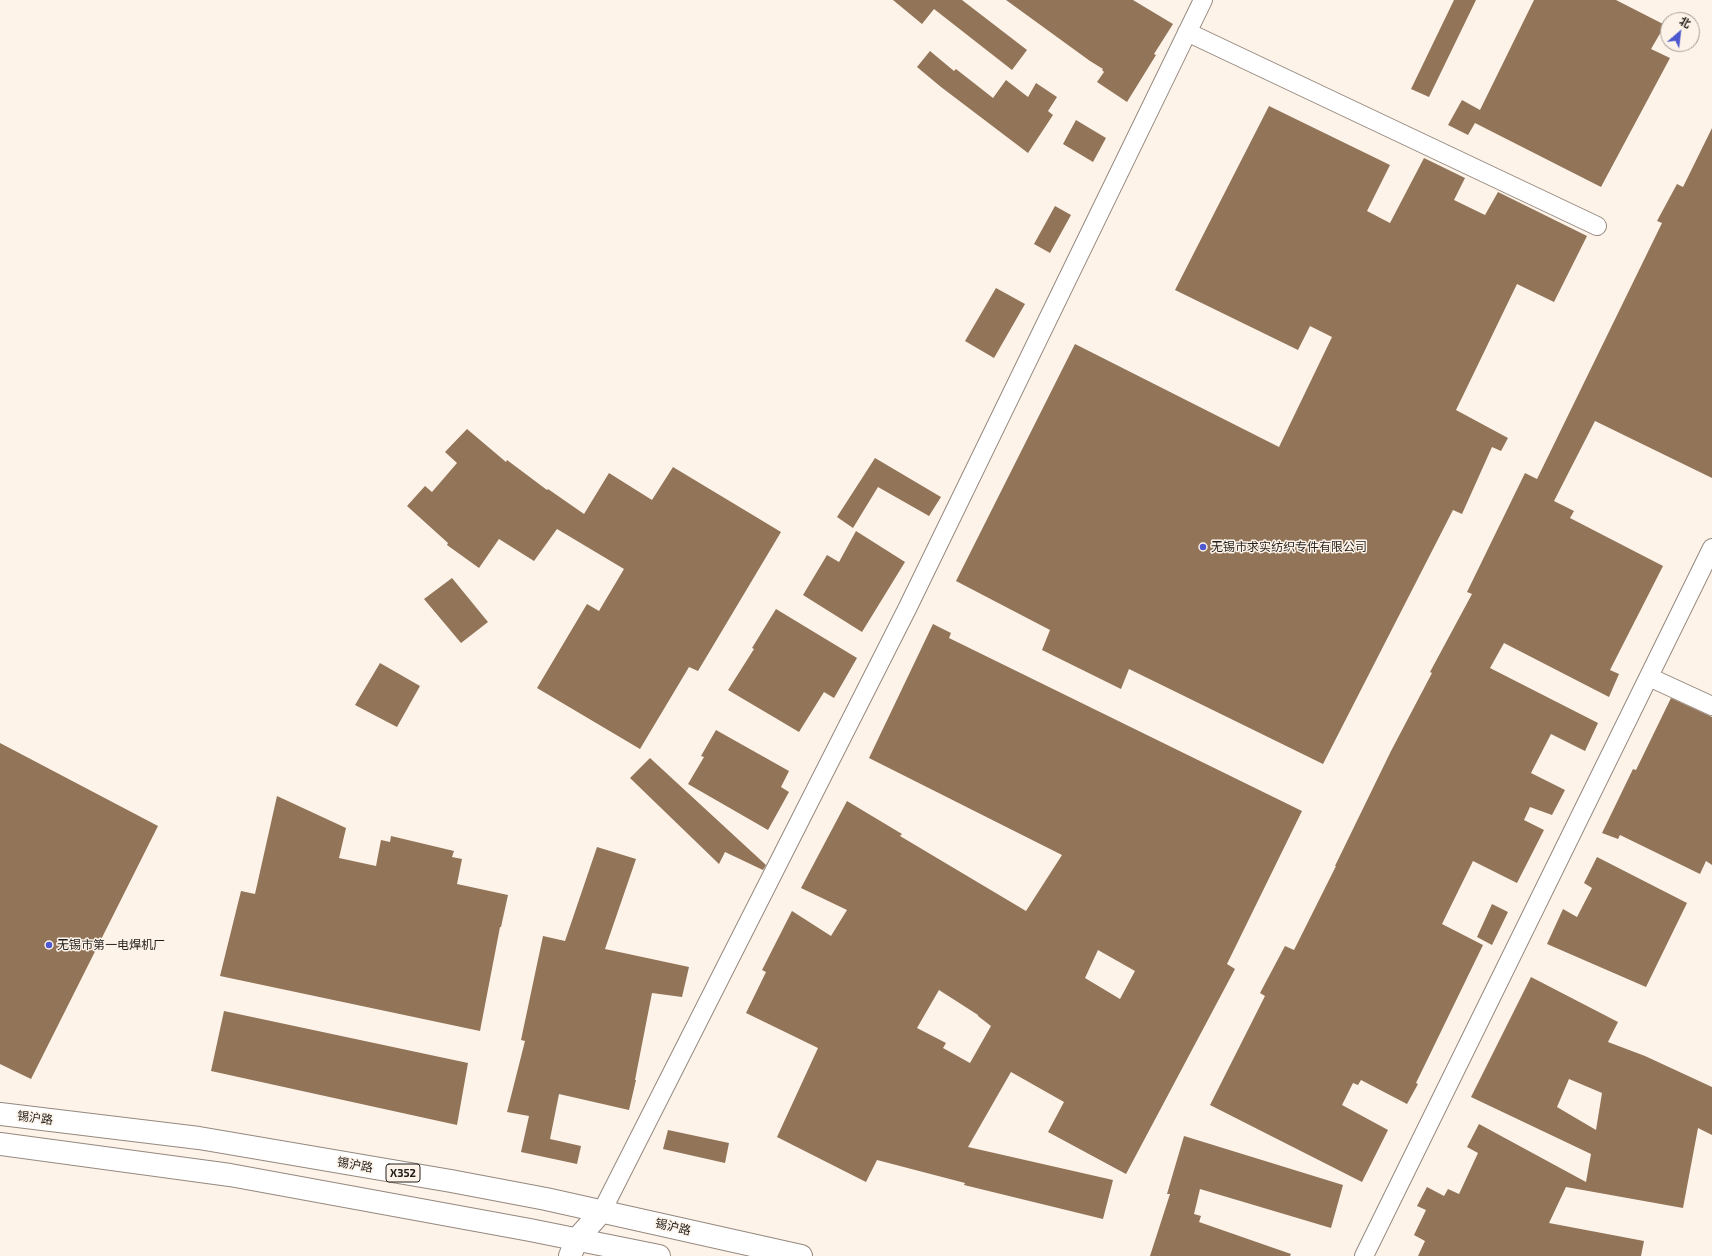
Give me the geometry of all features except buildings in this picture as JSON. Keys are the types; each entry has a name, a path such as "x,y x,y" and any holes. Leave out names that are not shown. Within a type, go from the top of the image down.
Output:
{"main road":[{"name":"锡沪路","path":"0,1114 199,1138 480,1187 602,1210 801,1256"},
{"path":"0,1144 230,1175 573,1248 659,1256"},
{"path":"573,1248 602,1210"},
{"path":"602,1210 608,1251"}],"street":[{"path":"602,1210 907,609 1203,0"},
{"path":"1188,32 1597,226"},
{"path":"1364,1256 1712,548"},
{"path":"1649,677 1712,706"}],"place":[{"name":"无锡市求实纺织专件有限公司","path":"1203,547"},
{"name":"无锡市第一电焊机厂","path":"49,945"}]}
